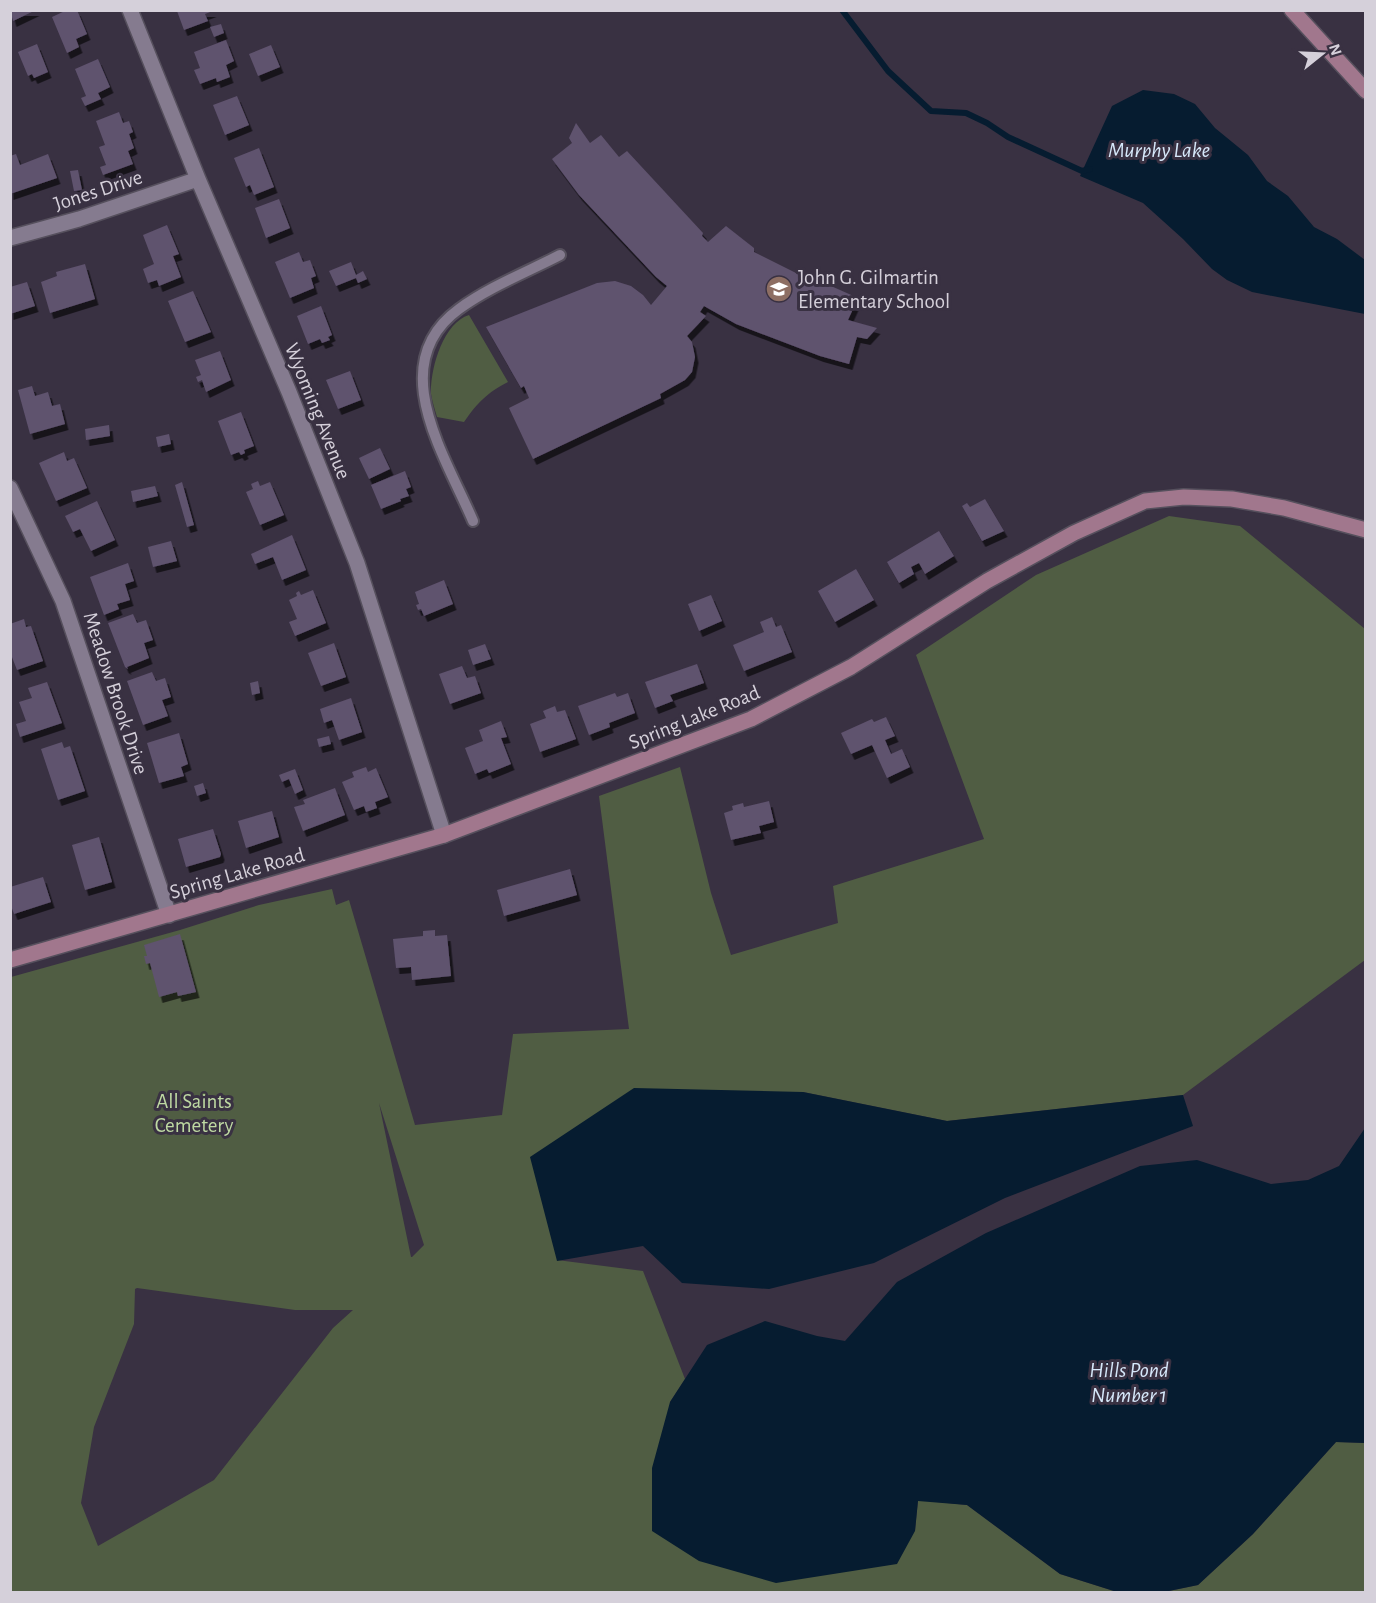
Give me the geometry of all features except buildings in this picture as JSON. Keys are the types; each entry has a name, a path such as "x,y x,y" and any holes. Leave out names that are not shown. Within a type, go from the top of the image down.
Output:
{"main road":[{"path":"1292,10 1365,91"},
{"name":"Spring Lake Road","path":"10,960 444,836 751,719 851,667 987,581 1074,533 1145,501 1184,497 1232,499 1284,508 1365,530"}],"street":[{"name":"Wyoming Avenue","path":"130,10 198,179 289,392 357,563 444,836"},
{"name":"Jones Drive","path":"10,238 80,219 198,179"},
{"name":"Meadow Brook Drive","path":"10,488 63,601 169,915"}],"lane":[{"path":"473,521 433,433 422,377 425,354 431,340 444,322 458,309 560,255"}],"green space":[{"path":"469,315 508,382 483,399 464,422 437,417 431,397 431,384 436,360 445,337 452,327"},
{"name":"All Saints Cemetery","path":"1169,516 1240,526 1365,629 1365,960 1183,1095 947,1121 803,1092 557,1260 643,1271 685,1379 670,1402 915,1531 918,1500 967,1505 1060,1574 1117,1592 11,1592 11,977 180,930 259,905 332,889 336,905 349,900 415,1125 502,1115 513,1034 629,1029 599,796 680,767 711,893 731,955 838,923 833,886 984,839 916,655 1036,575","holes":["379,1103 424,1245 412,1257 411,1257","135,1289 295,1310 353,1310 333,1328 214,1480 98,1546 81,1503 94,1427 134,1324"]},
{"path":"1336,1442 1365,1443 1365,1592 1164,1592 1198,1585 1253,1534"}],"water":[{"name":"Murphy Lake","path":"1143,90 1174,94 1195,104 1215,128 1248,155 1267,181 1288,196 1314,227 1337,239 1365,260 1365,314 1252,292 1227,280 1212,269 1143,203 1080,176 1112,106"},
{"path":"634,1088 803,1092 947,1121 1183,1095 1193,1126 1005,1198 874,1263 769,1289 682,1283 643,1246 557,1261 530,1157"},
{"name":"Hills Pond Number 1","path":"1365,1128 1365,1443 1336,1442 1253,1534 1198,1585 1164,1592 1117,1592 1060,1574 967,1505 918,1501 915,1531 897,1564 776,1583 699,1561 652,1531 652,1468 670,1402 707,1345 765,1321 817,1336 845,1341 897,1282 986,1233 1140,1166 1197,1160 1271,1184 1308,1180 1339,1166"}],"waterway":[{"path":"842,10 888,71 931,111 966,113 1008,137 1082,171 1090,169"}],"place":[{"name":"John G. Gilmartin Elementary School","path":"779,289"}]}
